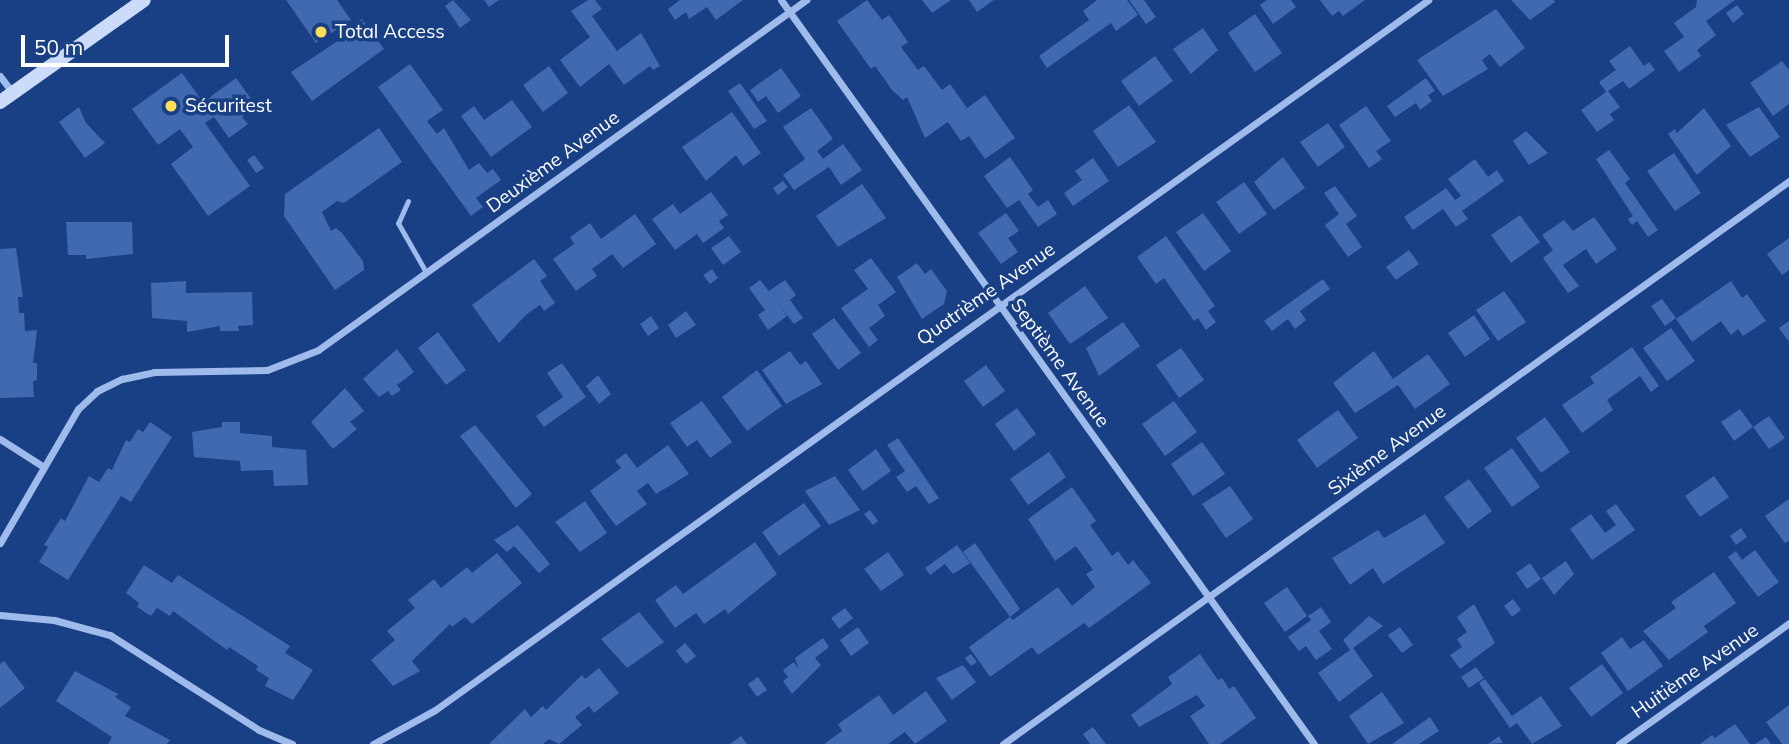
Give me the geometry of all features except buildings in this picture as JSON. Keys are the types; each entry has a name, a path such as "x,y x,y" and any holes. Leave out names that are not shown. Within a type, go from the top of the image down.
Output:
{"main road":[{"path":"0,102 144,0"}],"street":[{"name":"Septième Avenue","path":"781,0 1314,744"},
{"name":"Deuxième Avenue","path":"0,543 78,409 122,379 154,372 267,370 318,350 806,0"},
{"name":"Quatrième Avenue","path":"373,744 435,710 999,304 1428,0"},
{"path":"0,76 13,93"},
{"name":"Sixième Avenue","path":"1003,744 1789,181"},
{"path":"0,439 44,467"},
{"path":"0,615 54,620 110,635 259,730 292,744"},
{"name":"Huitième Avenue","path":"1619,744 1789,623"}],"lane":[{"path":"408,201 398,223 426,272"}],"place":[{"name":"Total Access","path":"321,32"},
{"name":"Sécuritest","path":"171,106"}]}
